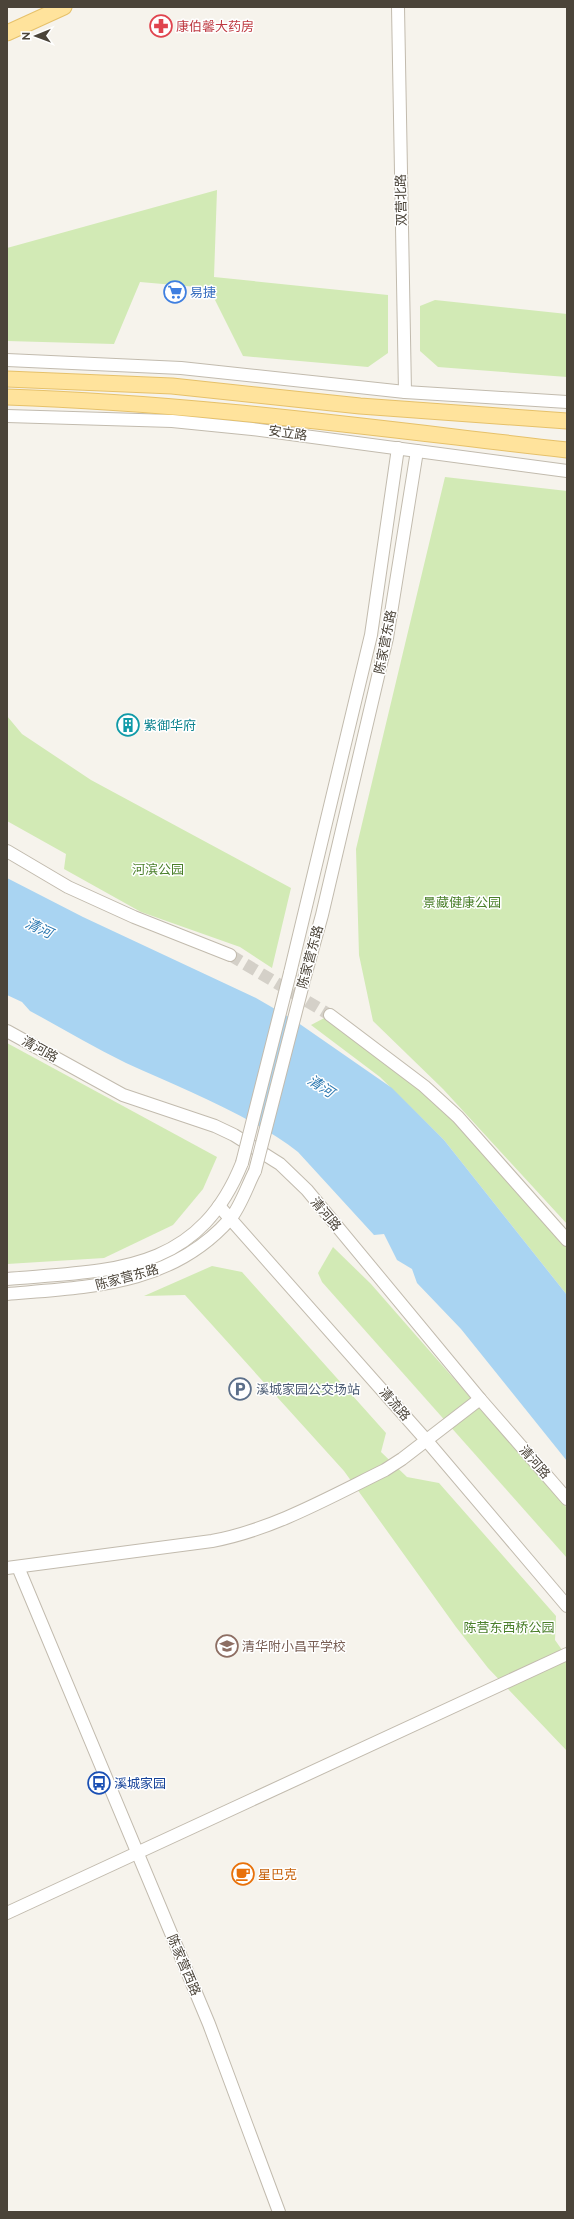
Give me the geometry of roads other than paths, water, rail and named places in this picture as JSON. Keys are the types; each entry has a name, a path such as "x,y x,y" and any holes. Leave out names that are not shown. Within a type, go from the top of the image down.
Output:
{"main road":[{"path":"7,33 64,7"},
{"path":"7,379 172,386 360,406 567,421"},
{"name":"安立路","path":"7,397 94,400 255,414 567,450"}],"street":[{"name":"双营北路","path":"398,7 405,392"},
{"path":"7,360 181,368 405,392 567,402"},
{"name":"安立路","path":"7,416 172,421 252,429 567,471"},
{"name":"陈家营东路","path":"7,1279 104,1270 139,1262 164,1253 181,1244 196,1232 220,1206 233,1185 242,1163 290,973 371,635 398,448"},
{"name":"陈家营东路","path":"7,1294 97,1286 160,1270 197,1249 231,1218 255,1171 322,915 387,638 417,451"},
{"path":"7,852 68,887 134,917 230,954"},
{"path":"330,1015 424,1086 458,1117 567,1240"},
{"name":"清河路","path":"7,1031 123,1095 215,1126 234,1135 280,1164 306,1190 480,1399 567,1499"},
{"name":"清流路","path":"220,1206 427,1441 567,1606"},
{"path":"12,1567 235,1537 278,1520 385,1470 427,1441 480,1399"},
{"name":"陈家营西路","path":"12,1567 137,1853 209,2024 279,2212"},
{"path":"7,1913 567,1654"}],"water":[{"name":"清河","path":"7,878 83,917 256,998 294,1020 392,1088 444,1140 567,1295 567,1461 461,1329 417,1283 412,1269 397,1260 384,1234 374,1235 298,1152 259,1126 237,1114 114,1057 30,1011 22,1002 7,995"}],"tunnel":[{"path":"230,955 330,1015"}],"place":[{"name":"康伯馨大药房","path":"161,26"},
{"name":"易捷","path":"175,292"},
{"name":"紫御华府","path":"128,725"},
{"name":"溪城家园公交场站","path":"240,1389"},
{"name":"清华附小昌平学校","path":"227,1646"},
{"name":"溪城家园","path":"99,1783"},
{"name":"星巴克","path":"243,1874"}],"park label":[{"name":"河滨公园","path":"158,869"},
{"name":"景藏健康公园","path":"462,902"},
{"name":"陈营东西桥公园","path":"509,1627"}]}
